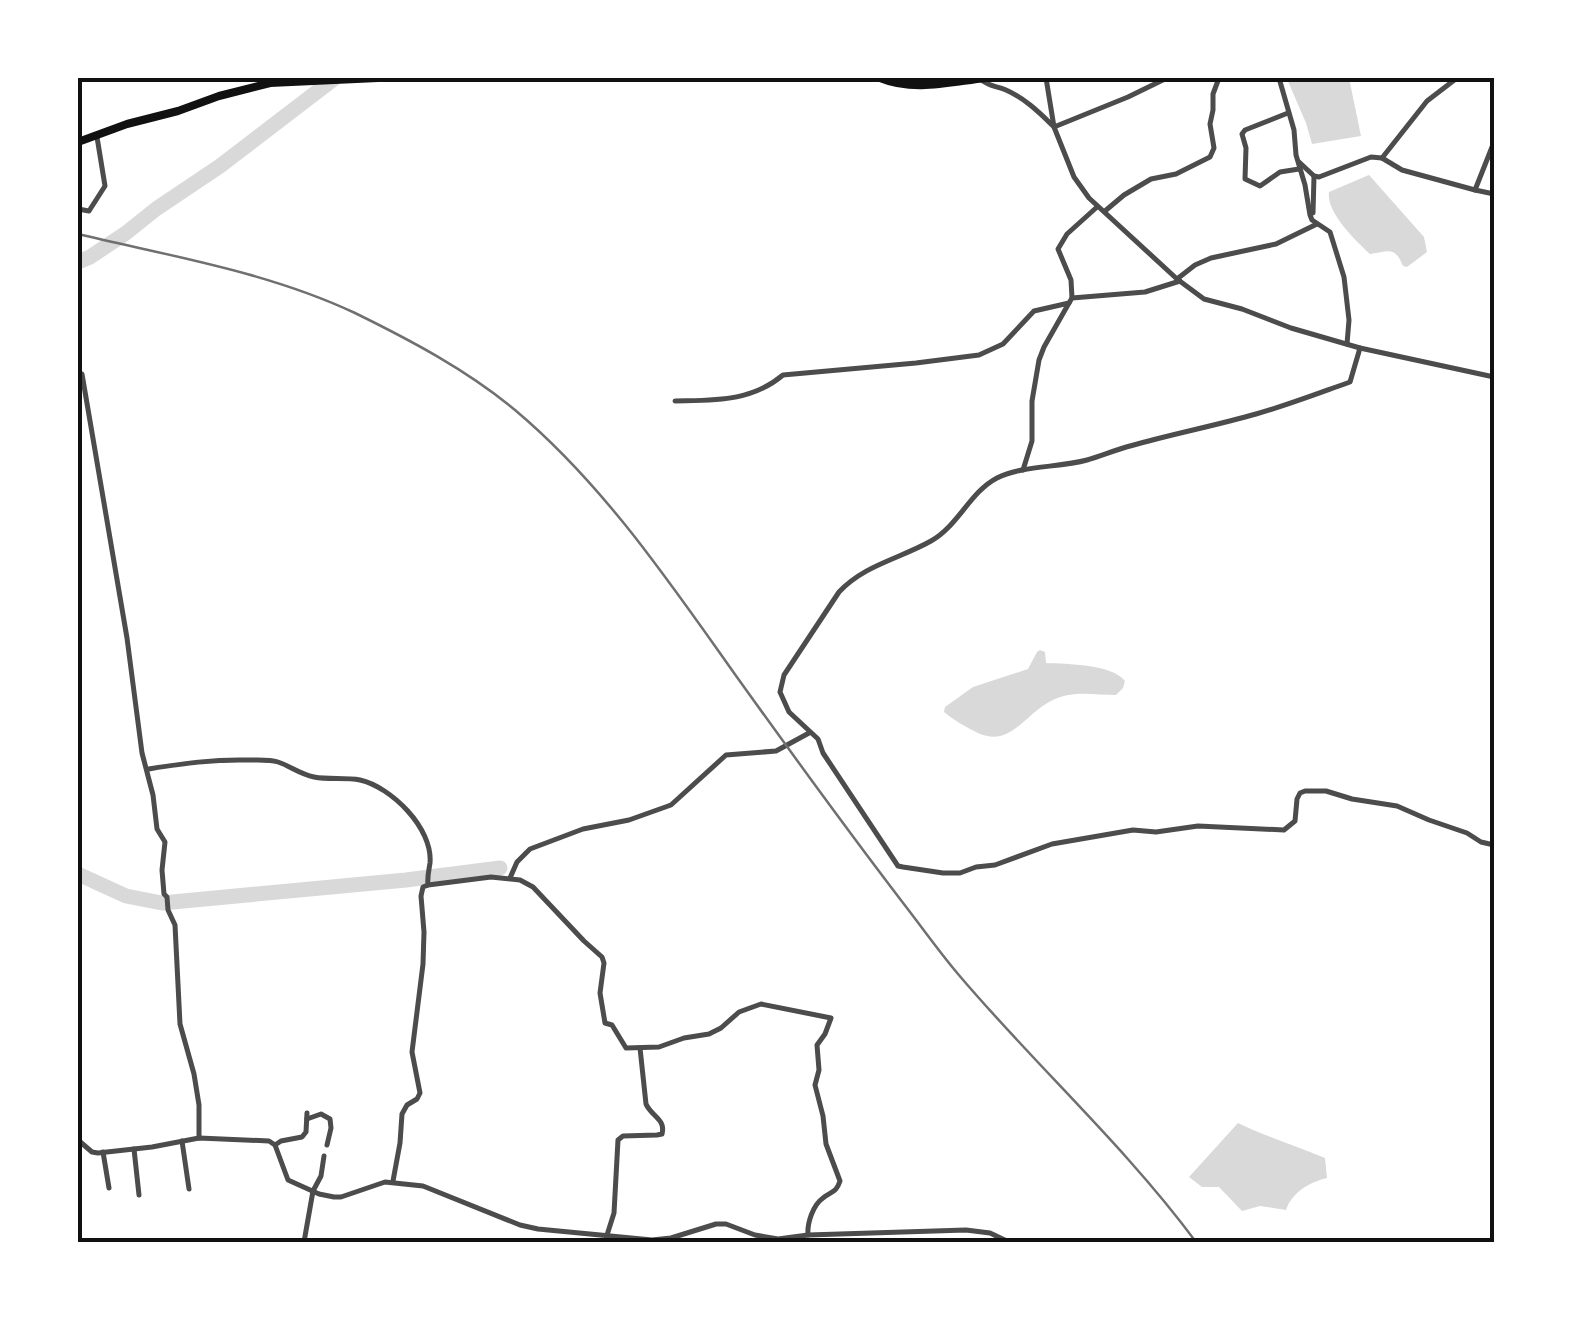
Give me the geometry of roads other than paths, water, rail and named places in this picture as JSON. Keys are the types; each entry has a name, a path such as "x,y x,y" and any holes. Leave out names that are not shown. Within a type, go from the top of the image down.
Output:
{"main road":[{"path":"78,142 270,83 378,78"},
{"path":"880,78 924,86 983,78"}],"street":[{"path":"983,78 992,87 1002,88 1033,106 1054,128"},
{"path":"1046,78 1054,128 1074,177 1097,207 1204,299 1360,348 1494,376"},
{"path":"1054,128 1167,78"},
{"path":"1105,212 1151,179 1176,174 1210,157 1214,148 1210,124 1212,94 1219,78"},
{"path":"1280,78 1316,222 1330,232 1344,277 1349,320 1346,344"},
{"path":"1382,158 1427,101 1458,78"},
{"path":"1288,113 1242,134 1246,148 1245,179 1260,186 1299,165"},
{"path":"78,209 89,211 105,186 96,135"},
{"path":"1475,190 1494,142"},
{"path":"1299,165 1322,177 1371,157 1382,158 1402,170 1494,194"},
{"path":"1314,176 1316,222"},
{"path":"1022,470 1032,442 1032,402 1039,360 1071,301 1071,280 1058,249 1067,234 1097,207"},
{"path":"675,400 746,396 761,391 783,375 979,355 1002,344 1034,311 1071,301 1145,292 1178,280 1195,265 1211,258 1276,244 1316,222"},
{"path":"1360,348 1350,382 1331,389 1256,414 1126,446 1087,460 1022,470 991,482 934,540 859,573 839,592 780,684 785,706 818,739 822,754 898,866 918,870 960,873 995,866 1052,844 1133,830 1156,832 1198,826 1284,830 1295,821 1300,793 1318,790 1397,806 1494,845"},
{"path":"78,375 82,374 104,500 142,753 156,822 165,842 164,894 175,925 180,1024 199,1104 199,1138"},
{"path":"510,878 517,862 530,849 583,829 629,820 670,805 726,755 776,751 808,732"},
{"path":"148,769 220,759 275,760 317,778 370,783 414,817 426,841 428,883"},
{"path":"393,1181 402,1114 420,1093 412,1052 423,964 423,888 428,883 510,878 533,887 602,957 600,993 605,1023 612,1025 625,1047 659,1048 709,1034 755,1006 831,1018 818,1045 815,1090 822,1108 826,1144 840,1181 834,1193 820,1199 808,1222 808,1235"},
{"path":"607,1235 614,1213 618,1140 624,1136 662,1134 663,1130 662,1122 647,1107 640,1048"},
{"path":"275,1145 302,1137 307,1116 320,1114 330,1119 327,1145"},
{"path":"79,1145 92,1152 103,1152 199,1138 269,1142 275,1145 288,1180 326,1196 341,1197 393,1181 423,1186 538,1230 643,1240 665,1239 721,1224 768,1238 966,1230 990,1233 1010,1242"},
{"path":"182,1141 189,1188"},
{"path":"134,1149 139,1196"},
{"path":"103,1152 109,1188"},
{"path":"304,1242 324,1156"}],"waterway":[{"path":"78,262 220,166 335,78"},
{"path":"78,874 126,896 162,903 500,868"}],"railway":[{"path":"78,234 253,276 322,299 417,345 515,410 577,469 659,568 821,794 952,966 1140,1172 1196,1242"}]}
